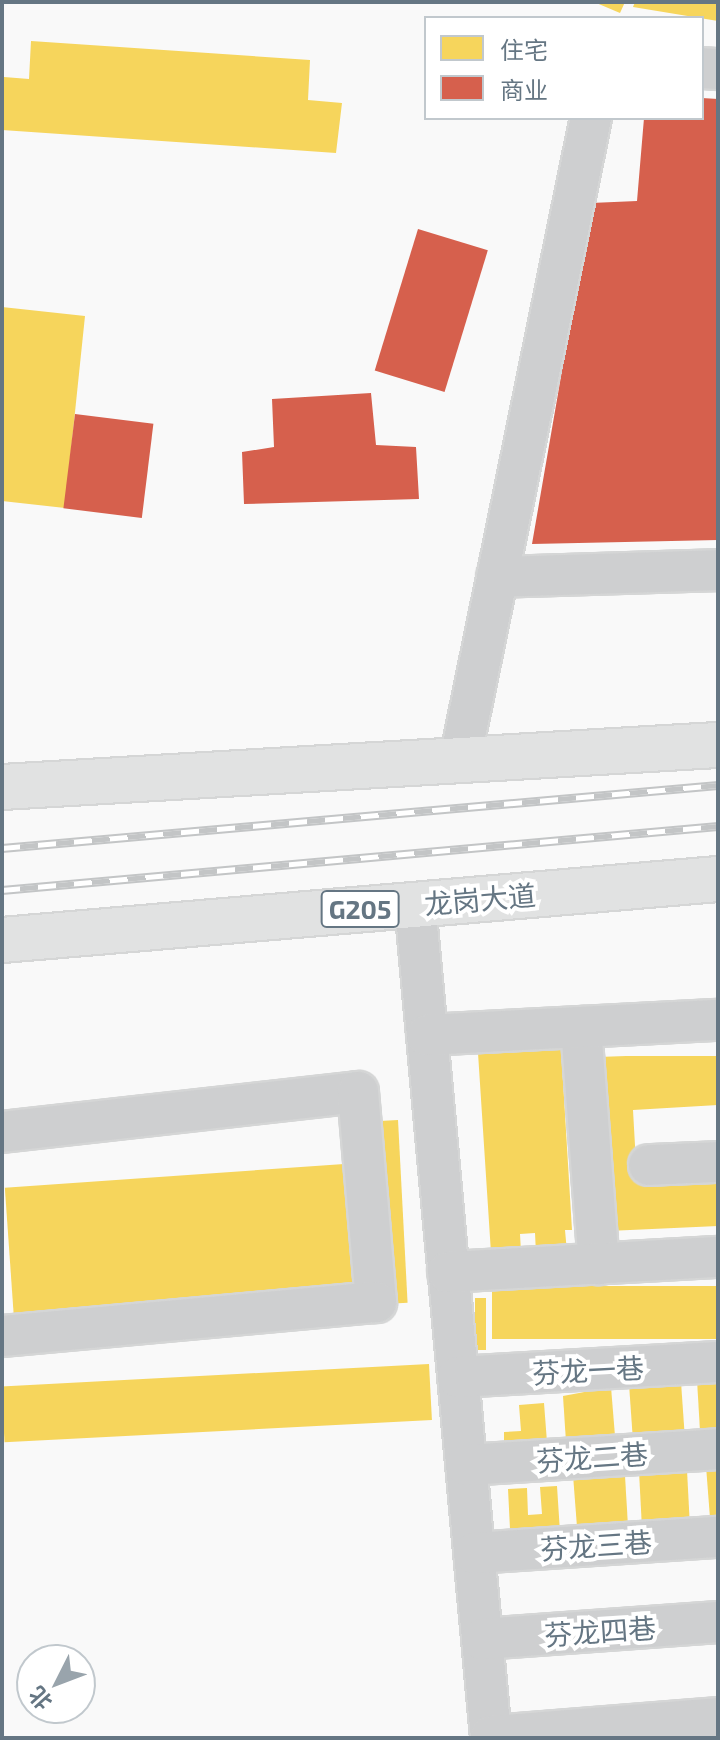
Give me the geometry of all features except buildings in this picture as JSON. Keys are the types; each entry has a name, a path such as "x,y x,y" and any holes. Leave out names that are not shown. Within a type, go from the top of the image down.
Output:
{"highway":[{"path":"2,787 718,745"},
{"name":"龙岗大道","path":"2,940 718,879"}],"street":[{"path":"460,760 591,120"},
{"path":"497,577 718,570"},
{"path":"415,904 491,1737 718,1718"},
{"path":"427,1035 718,1020"},
{"path":"581,1027 599,1264"},
{"path":"2,1132 358,1092 376,1302 2,1336"},
{"path":"649,1165 718,1162"},
{"path":"448,1272 718,1257"},
{"name":"芬龙一巷","path":"458,1377 718,1362"},
{"name":"芬龙二巷","path":"466,1465 718,1449"},
{"name":"芬龙三巷","path":"474,1553 718,1537"},
{"name":"芬龙四巷","path":"482,1639 718,1622"}],"railway":[{"path":"2,848 718,785"},
{"path":"2,890 718,826"}]}
